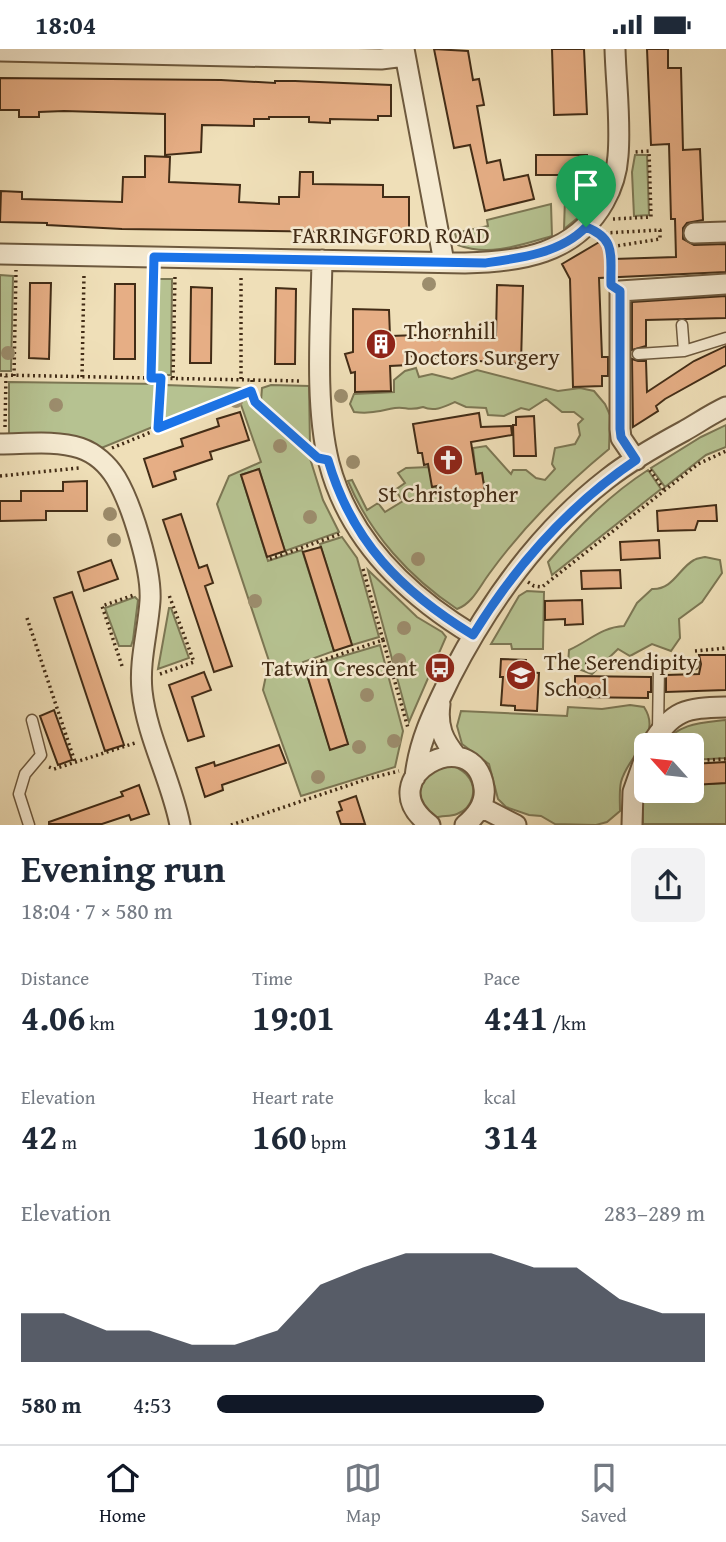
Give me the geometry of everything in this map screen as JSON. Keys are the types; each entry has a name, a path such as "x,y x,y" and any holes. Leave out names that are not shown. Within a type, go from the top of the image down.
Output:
{"street":[{"name":"FARRINGFORD ROAD","path":"8,254 485,263 523,257 570,241 594,226 613,183 618,153 615,49"},
{"path":"0,51 381,59 405,52 444,262"},
{"path":"694,233 726,232"},
{"path":"323,260 321,381 328,460 339,495 356,528 397,577 430,607 473,635"},
{"path":"642,464 621,437 631,354 620,291 726,284"},
{"path":"422,822 412,798 423,736 473,635 516,572 565,516 608,478 642,464 726,407"},
{"path":"2,444 61,444 80,448 99,460 120,486 159,591 141,680 144,707 180,824"},
{"path":"440,698 438,718 446,743 457,757 468,763 481,778 484,796 481,807 474,818 465,824"},
{"path":"661,733 676,714 693,708 725,707"},
{"path":"415,772 437,758 457,757"},
{"path":"632,824 634,789"},
{"path":"481,807 516,824"}],"lane":[{"path":"682,325 684,351"},
{"path":"631,354 684,351 726,338"},
{"path":"655,733 659,665 694,664"},
{"path":"29,824 19,794 26,774 37,762 41,749 32,720"}],"path":[{"path":"594,226 651,217 649,151 618,153"},
{"path":"594,226 660,230 660,239 610,247"},
{"path":"594,226 610,247 611,285 620,291"},
{"path":"8,254 14,376"},
{"path":"82,377 85,255"},
{"path":"151,378 154,257"},
{"path":"173,378 176,257"},
{"path":"241,379 242,258"},
{"path":"2,444 3,375 321,381"},
{"path":"158,428 161,378"},
{"path":"252,380 251,391 255,402 318,458 328,460"},
{"path":"0,476 99,460 158,428 251,391"},
{"path":"516,572 534,586 541,587 698,464 726,451"},
{"path":"642,464 665,491"},
{"path":"270,559 356,528"},
{"path":"372,549 360,558 407,728 423,736"},
{"path":"122,666 102,606 159,591 194,662 141,680"},
{"path":"27,618 75,762"},
{"path":"306,666 383,640"},
{"path":"694,664 695,649 726,647"},
{"path":"585,663 659,665"},
{"path":"37,762 54,769 154,737"},
{"path":"704,760 726,759"},
{"path":"231,824 367,779 415,772"}],"green space":[{"path":"635,155 647,155 649,215 634,216 632,172"},
{"path":"595,197 585,212 564,229 565,198"},
{"path":"551,204 552,236 493,250 458,245 455,233 488,226 487,220"},
{"path":"0,275 13,276 11,371 0,371"},
{"path":"158,279 172,279 171,375 156,375"},
{"path":"416,368 419,377 432,374 452,379 477,370 558,391 580,388 594,391 610,415 609,449 545,508 502,557 471,599 457,609 423,583 393,553 368,519 348,481 352,480 367,510 378,503 385,512 403,501 395,490 405,483 398,473 406,468 429,467 439,500 485,492 482,473 476,474 473,448 486,446 511,474 513,470 526,470 536,478 545,480 555,469 552,464 555,448 575,444 580,435 578,424 583,419 574,412 562,412 546,399 529,410 521,408 504,416 488,415 486,408 466,407 455,402 435,409 423,407 354,412 350,404 354,394 394,392 394,380 405,371"},
{"path":"9,382 159,384 155,426 99,449 9,437"},
{"path":"166,385 241,388 241,390 163,423"},
{"path":"271,385 309,386 310,446 261,401 262,388"},
{"path":"245,396 308,452 323,500 339,532 285,551 259,469 241,475 268,561 302,550 334,651 303,662 330,749 348,744 323,662 380,645 403,731 395,767 301,796 263,690 269,661 217,504 229,476 261,462 239,399"},
{"path":"726,425 726,447 706,455 665,487 651,468"},
{"path":"648,470 661,489 552,575 548,562 571,536 607,501"},
{"path":"342,537 357,558 379,637 352,645 320,544"},
{"path":"705,557 720,560 722,573 702,602 679,619 680,638 671,651 652,644 630,656 618,649 592,674 568,665 569,650 602,632 624,626 637,603 652,589 665,586 689,564"},
{"path":"368,570 417,617 446,637 409,722"},
{"path":"527,591 544,592 543,649 512,649 511,644 491,644 519,596"},
{"path":"135,597 138,600 133,640 131,646 119,646 105,608"},
{"path":"169,608 189,658 158,669"},
{"path":"630,705 644,707 649,717 649,727 648,733 634,733 634,758 621,782 620,811 607,822 596,825 555,824 541,816 506,807 498,799 489,764 462,744 457,726 461,711 567,716 568,707 602,709"},
{"path":"726,720 726,758 704,759 704,733 675,733 699,723"},
{"path":"452,764 470,779 472,797 463,811 435,818 424,806 420,790 430,770"},
{"path":"726,783 726,824 643,824 642,803 704,803 704,784"}],"building":[{"path":"434,49 468,51 473,80 479,79 484,105 477,106 487,163 500,160 504,180 528,175 534,199 485,211 470,145 454,148"},
{"path":"552,49 584,49 587,114 554,115"},
{"path":"647,49 668,49 668,68 681,68 683,150 700,149 703,220 687,223 683,228 683,239 694,245 726,244 726,272 599,278 602,357 608,357 608,376 602,376 602,386 573,387 570,279 562,264 601,241 613,259 676,257 675,219 671,219 669,144 651,145"},
{"path":"0,78 275,83 295,81 391,85 391,116 378,116 378,120 330,119 330,123 309,122 309,117 269,117 254,119 254,126 202,125 201,152 165,155 165,114 64,111 39,112 39,117 19,117 19,110 0,110"},
{"path":"536,155 587,155 587,175 536,175"},
{"path":"145,156 170,157 169,182 240,185 239,202 279,204 279,197 299,197 300,172 313,172 313,184 383,185 383,197 409,197 409,233 122,229 0,222 1,191 22,192 22,199 122,202 123,177 145,177"},
{"path":"30,283 51,283 49,359 29,358"},
{"path":"115,284 135,284 135,359 114,359"},
{"path":"497,285 523,286 521,364 409,356 409,365 390,366 391,391 355,392 355,372 351,373 345,354 353,352 353,309 389,310 390,336 419,335 419,332 496,336"},
{"path":"191,287 212,288 211,363 190,363"},
{"path":"276,288 296,289 295,364 275,364"},
{"path":"726,296 726,318 646,320 646,346 632,350 632,302"},
{"path":"726,346 726,365 665,399 656,406 658,411 633,427 632,359 646,361 647,392 694,361"},
{"path":"240,412 249,440 210,452 212,459 174,472 176,479 153,487 144,459 183,446 181,439 219,426 217,419"},
{"name":"St Christopher","path":"479,413 481,427 511,426 512,435 471,442 476,474 482,473 485,492 439,500 437,486 432,487 428,464 424,465 422,453 418,453 413,424"},
{"path":"534,416 536,456 514,456 513,425 516,425 516,417"},
{"path":"259,469 285,551 267,557 241,475"},
{"path":"87,481 87,511 46,511 46,520 0,521 0,501 21,501 21,491 63,491 63,482"},
{"path":"716,505 717,521 698,521 695,530 658,531 657,511"},
{"path":"181,514 199,568 207,565 213,583 205,586 232,666 214,672 163,520"},
{"path":"659,540 660,558 621,560 620,542"},
{"path":"321,547 352,645 334,651 303,552"},
{"path":"111,560 118,579 84,591 78,572"},
{"path":"620,570 621,588 582,589 581,571"},
{"path":"72,592 124,745 105,751 54,598"},
{"path":"582,600 583,624 565,625 565,619 545,620 545,601"},
{"path":"699,655 726,655 726,690 666,692 666,675 699,674"},
{"path":"501,659 526,660 526,672 539,673 537,711 515,710 515,706 501,705"},
{"path":"323,662 348,744 330,750 305,668"},
{"path":"204,672 211,690 192,697 204,736 188,741 169,685"},
{"path":"575,676 651,677 651,692 648,692 648,698 575,697"},
{"path":"54,710 72,760 58,765 40,716"},
{"path":"279,745 286,763 222,785 223,790 205,797 196,768 214,762 215,766"},
{"path":"726,762 726,783 704,784 704,763"},
{"path":"139,785 149,814 131,820 129,815 102,824 49,824 123,796 121,792"},
{"path":"356,796 365,824 341,824 337,812 342,810 339,802"}],"place":[{"name":"Thornhill Doctors Surgery","path":"381,344"},
{"name":"St Christopher","path":"448,460"},
{"name":"Tatwin Crescent","path":"440,668"},
{"name":"The Serendipity School","path":"521,675"}],"route":[{"path":"586,227 602,233 610,247 611,285 620,291 620,429 621,437 636,460 608,478 565,516 516,572 473,635 430,607 367,545 339,495 328,460 318,458 255,402 251,391 158,428 161,378 151,378 154,257 485,263 523,257 557,247 570,241 586,227"}]}
